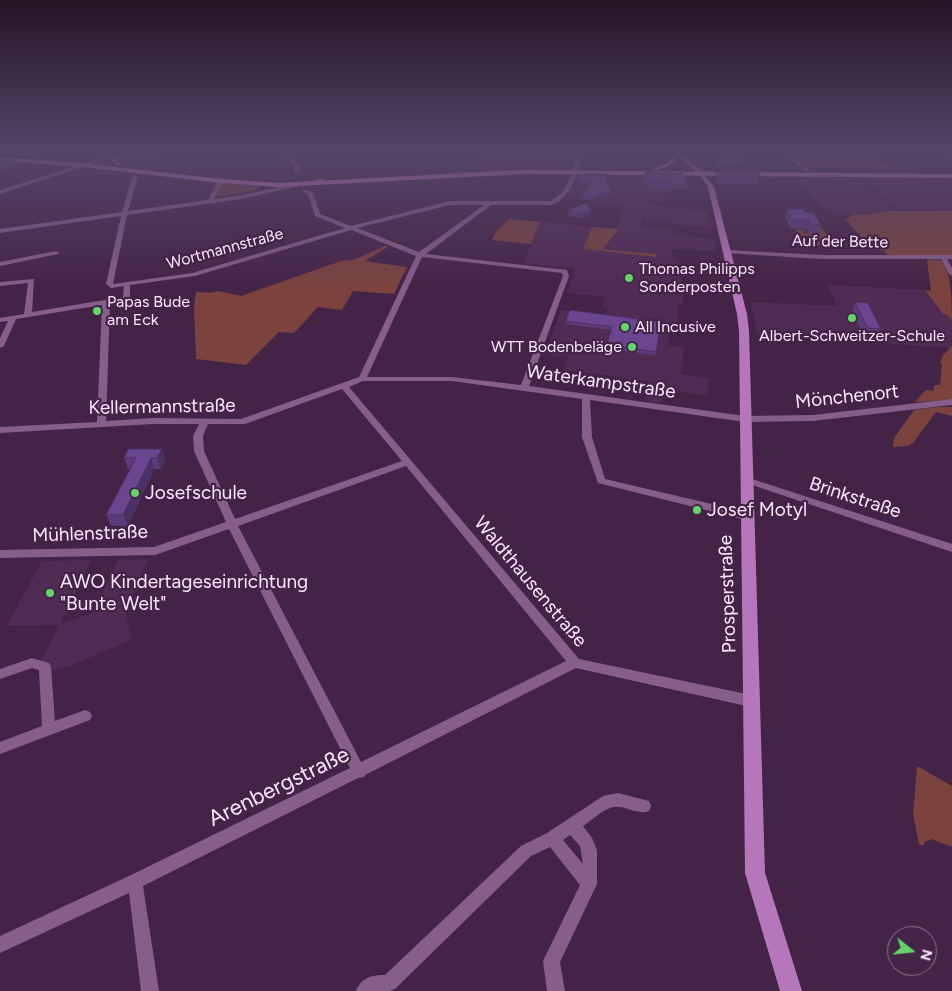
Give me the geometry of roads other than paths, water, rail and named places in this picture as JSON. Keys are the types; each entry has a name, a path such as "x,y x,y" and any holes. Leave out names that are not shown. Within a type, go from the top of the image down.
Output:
{"main road":[{"name":"Prosperstraße","path":"713,198 742,314 755,873 791,991"}],"street":[{"path":"126,213 130,198"},
{"path":"210,202 212,198"},
{"path":"0,231 232,198"},
{"path":"312,198 317,215 348,229 420,254 566,272 525,387"},
{"name":"Wortmannstraße","path":"126,213 110,286 193,275 348,229 450,203 551,203 562,198"},
{"path":"362,379 420,254 490,203"},
{"name":"Auf der Bette","path":"727,252 821,257 952,257"},
{"path":"0,264 41,258 56,253"},
{"path":"943,257 952,274"},
{"path":"0,284 32,280 28,315"},
{"path":"0,320 127,299 126,285"},
{"path":"101,423 106,302"},
{"path":"0,346 13,318"},
{"name":"Waterkampstraße","path":"362,379 452,379 525,387 745,419"},
{"name":"Kellermannstraße","path":"0,430 153,421 248,422 362,379"},
{"name":"Waldthausenstraße","path":"344,386 406,463 576,663 751,701"},
{"path":"586,397 586,437 601,481 746,516"},
{"name":"Mönchenort","path":"745,419 813,418 952,402"},
{"path":"205,422 198,436 199,451 232,524 359,772"},
{"name":"Mühlenstraße","path":"0,554 155,550 406,463"},
{"name":"Brinkstraße","path":"746,480 952,548"},
{"path":"0,674 32,663 45,667 49,729"},
{"name":"Arenbergstraße","path":"0,944 135,882 576,663"},
{"path":"0,748 85,716"},
{"path":"365,991 372,984 392,987 526,851 552,838 608,801 618,800 644,806"},
{"path":"556,991 551,961 589,884 591,864 587,842 580,830 570,826"},
{"path":"552,838 589,884"},
{"path":"135,882 150,991"}],"place":[{"name":"Thomas Philipps Sonderposten","path":"629,278"},
{"name":"Papas Bude am Eck","path":"97,311"},
{"name":"Albert-Schweitzer-Schule","path":"852,318"},
{"name":"All Incusive","path":"625,327"},
{"name":"WTT Bodenbeläge","path":"632,347"},
{"name":"Josefschule","path":"135,493"},
{"name":"Josef Motyl","path":"697,510"},
{"name":"AWO Kindertageseinrichtung \"Bunte Welt\"","path":"50,593"}]}
